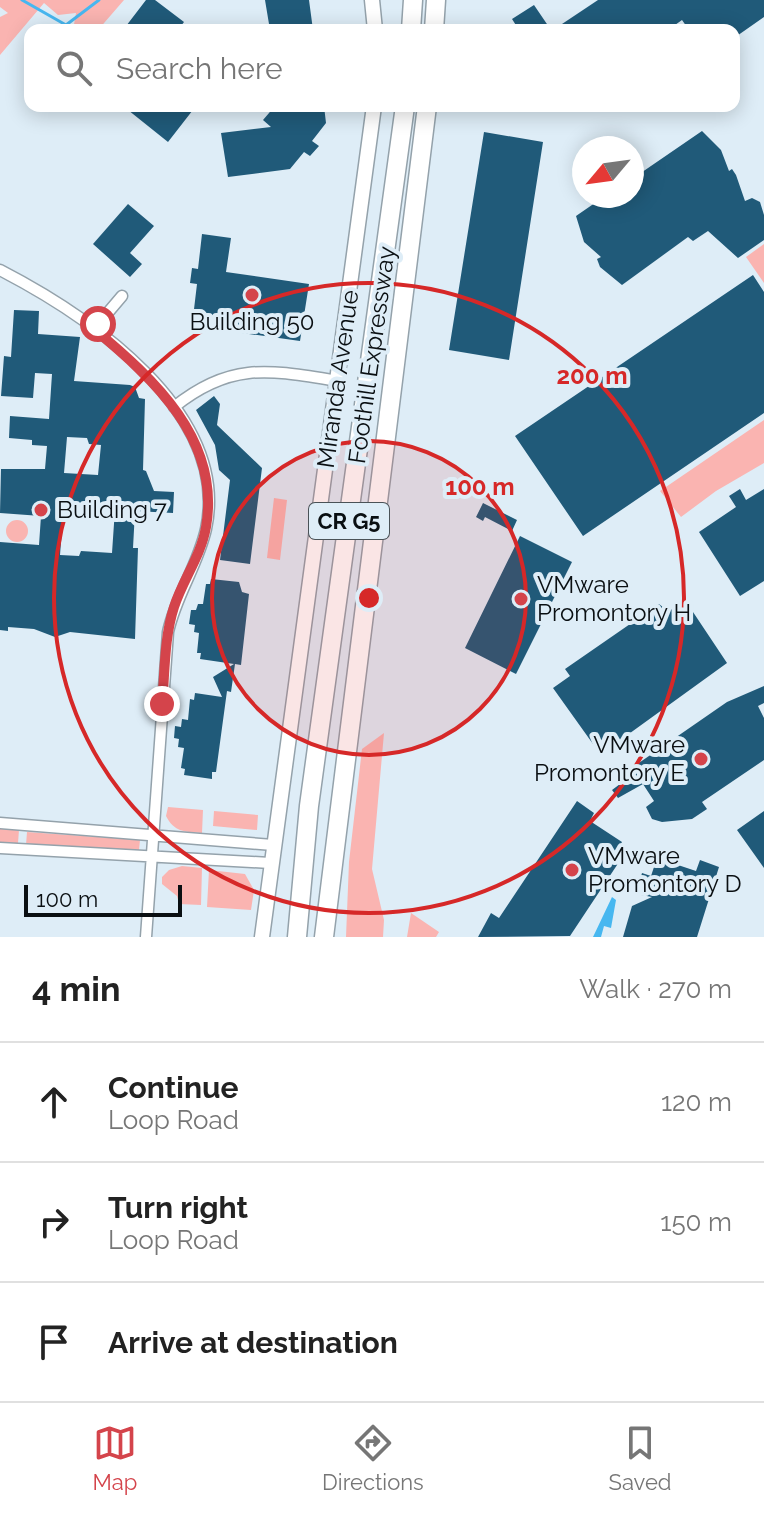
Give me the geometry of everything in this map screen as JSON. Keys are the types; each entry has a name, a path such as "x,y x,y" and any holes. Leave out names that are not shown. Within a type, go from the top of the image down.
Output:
{"highway":[{"path":"411,24 413,0"},
{"path":"434,24 436,0"},
{"name":"Foothill Expressway","path":"297,937 309,806 404,112"},
{"name":"Foothill Expressway","path":"324,937 426,112"}],"street":[{"path":"372,0 374,24"},
{"name":"Miranda Avenue","path":"262,937 373,112"},
{"path":"0,270 56,301 144,372 174,407 200,452 209,498 206,528 198,554 181,587 168,632 146,937"},
{"path":"94,329 122,296"},
{"path":"174,407 198,388 240,372 260,370 338,381"},
{"path":"0,823 273,845"},
{"path":"0,848 270,863"}],"shaded area":[{"path":"0,0 124,0 103,24 74,24 76,13 58,15 44,3 0,55 0,17 8,13 0,7"},
{"path":"764,244 764,283 746,257"},
{"path":"764,420 764,463 716,491 681,517 660,491"},
{"path":"274,498 287,500 280,560 267,558"},
{"path":"17,520 25,523 28,531 25,539 17,542 9,539 6,531 9,523"},
{"path":"384,733 372,869 384,920 383,937 346,937 349,862 362,749"},
{"path":"168,807 203,810 202,833 176,828 166,816"},
{"path":"214,811 258,815 257,830 213,826"},
{"path":"0,829 19,830 18,843 0,843"},
{"path":"27,832 140,840 139,850 26,845"},
{"path":"182,866 202,868 201,905 179,904 177,896 162,884 162,877 169,870"},
{"path":"209,870 245,874 254,890 251,910 207,907"},
{"path":"411,913 439,932 436,937 407,937"}],"water":[{"path":"612,897 616,900 611,928 604,926 601,937 593,937"}],"building":[{"path":"146,0 155,0 184,22 182,24 128,24"},
{"path":"265,0 309,0 312,24 269,24"},
{"path":"598,0 764,0 764,17 740,34 740,24 685,24 682,20 676,24 562,24"},
{"path":"534,5 547,24 515,24 512,19"},
{"path":"130,112 191,112 168,142"},
{"path":"270,112 325,112 326,123 312,141 319,146 310,156 304,152 290,169 228,177 221,133 271,127 263,120"},
{"path":"702,131 721,150 729,171 732,169 736,175 745,201 752,198 760,202 764,215 764,240 738,258 708,231 693,241 688,237 622,285 600,267 597,259 601,257 584,242 576,216 588,208 644,208 644,171"},
{"path":"484,132 543,142 509,360 449,350"},
{"path":"128,204 154,226 130,253 142,264 130,277 93,244"},
{"name":"Building 50","path":"202,234 231,238 226,272 309,284 300,341 192,326 197,284 190,283 192,268 198,269"},
{"path":"753,275 764,292 764,413 583,536 515,436"},
{"name":"Building 7","path":"14,310 39,311 38,334 80,337 74,381 130,385 135,387 139,398 145,399 143,470 154,491 174,492 173,513 135,511 133,548 138,548 135,639 70,632 55,637 34,629 8,627 8,631 0,630 0,542 39,545 41,516 0,513 1,469 45,469 47,446 32,445 32,440 9,438 10,416 49,419 52,374 35,373 33,398 1,396 4,356 11,357","holes":["67,437 87,438 89,444 101,445 98,475 64,473","83,507 115,509 112,553 81,551 79,556 60,555 63,516 82,517"]},
{"path":"214,396 220,404 217,425 262,468 250,564 220,560 230,480 219,470 215,445 196,410"},
{"path":"740,489 746,500 764,489 764,581 740,596 699,532 736,507 729,496"},
{"path":"483,503 517,520 512,531 485,517 483,521 476,517"},
{"name":"VMware Promontory H","path":"520,536 572,562 516,674 465,648"},
{"path":"211,579 239,582 242,592 249,594 241,665 235,664 231,692 227,691 216,772 212,772 212,779 184,775 185,769 181,768 184,748 178,747 179,739 174,738 175,726 181,727 182,719 188,720 190,699 194,700 195,693 222,697 213,677 234,664 200,659 201,653 197,653 199,633 194,632 195,625 189,624 191,610 203,604 206,584 210,584"},
{"path":"659,604 681,611 689,606 727,663 608,749 606,746 598,751 553,688 570,676 565,669"},
{"name":"VMware Promontory E","path":"764,686 764,703 758,706 764,718 764,760 702,802 707,809 692,819 662,822 652,819 646,807 654,801 643,784 618,798 612,790 624,781 620,776 727,702"},
{"name":"VMware Promontory D","path":"577,801 594,813 590,821 622,842 614,857 619,862 570,936 478,937 491,913 499,918"},
{"path":"764,811 764,868 737,830"},
{"path":"657,858 696,871 700,860 719,867 697,937 623,937 632,906 652,897 636,894 642,873 651,876"}],"waterway":[{"path":"22,0 64,24"},
{"path":"67,24 99,0"}],"place":[{"name":"Building 50","path":"252,295"},
{"name":"Building 7","path":"41,510"},
{"name":"VMware Promontory H","path":"521,599"},
{"name":"VMware Promontory E","path":"701,759"},
{"name":"VMware Promontory D","path":"572,870"}],"route":[{"path":"98,324 94,329 145,373 187,425 200,452 205,474 209,498 206,528 173,610 168,632 162,704"}]}
